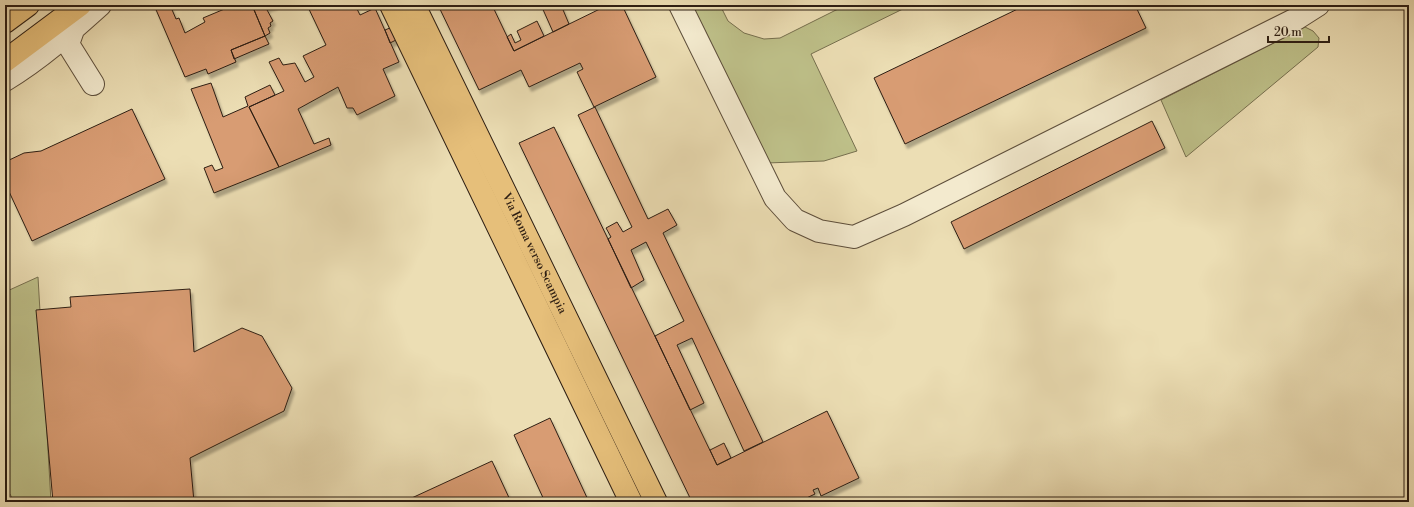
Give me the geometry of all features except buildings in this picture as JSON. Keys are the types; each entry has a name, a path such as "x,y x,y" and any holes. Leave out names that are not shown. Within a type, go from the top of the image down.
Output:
{"main road":[{"path":"5,22 28,5"},
{"path":"5,61 80,5"},
{"name":"Via Roma verso Scampia","path":"391,5 631,502"},
{"name":"Via Roma verso Scampia","path":"414,5 656,502"}],"street":[{"path":"5,80 64,40 100,5"},
{"path":"680,5 775,198 795,220 819,230 854,237 904,215 1282,26 1318,5"},
{"path":"64,40 93,84"}],"green space":[{"path":"687,5 720,5 728,21 744,33 764,39 780,38 846,5 911,5 811,54 857,151 824,161 766,163"},
{"path":"1305,27 1313,31 1319,38 1318,47 1186,157 1161,100"},
{"path":"38,277 51,502 14,502 10,494 5,496 5,292"}]}
